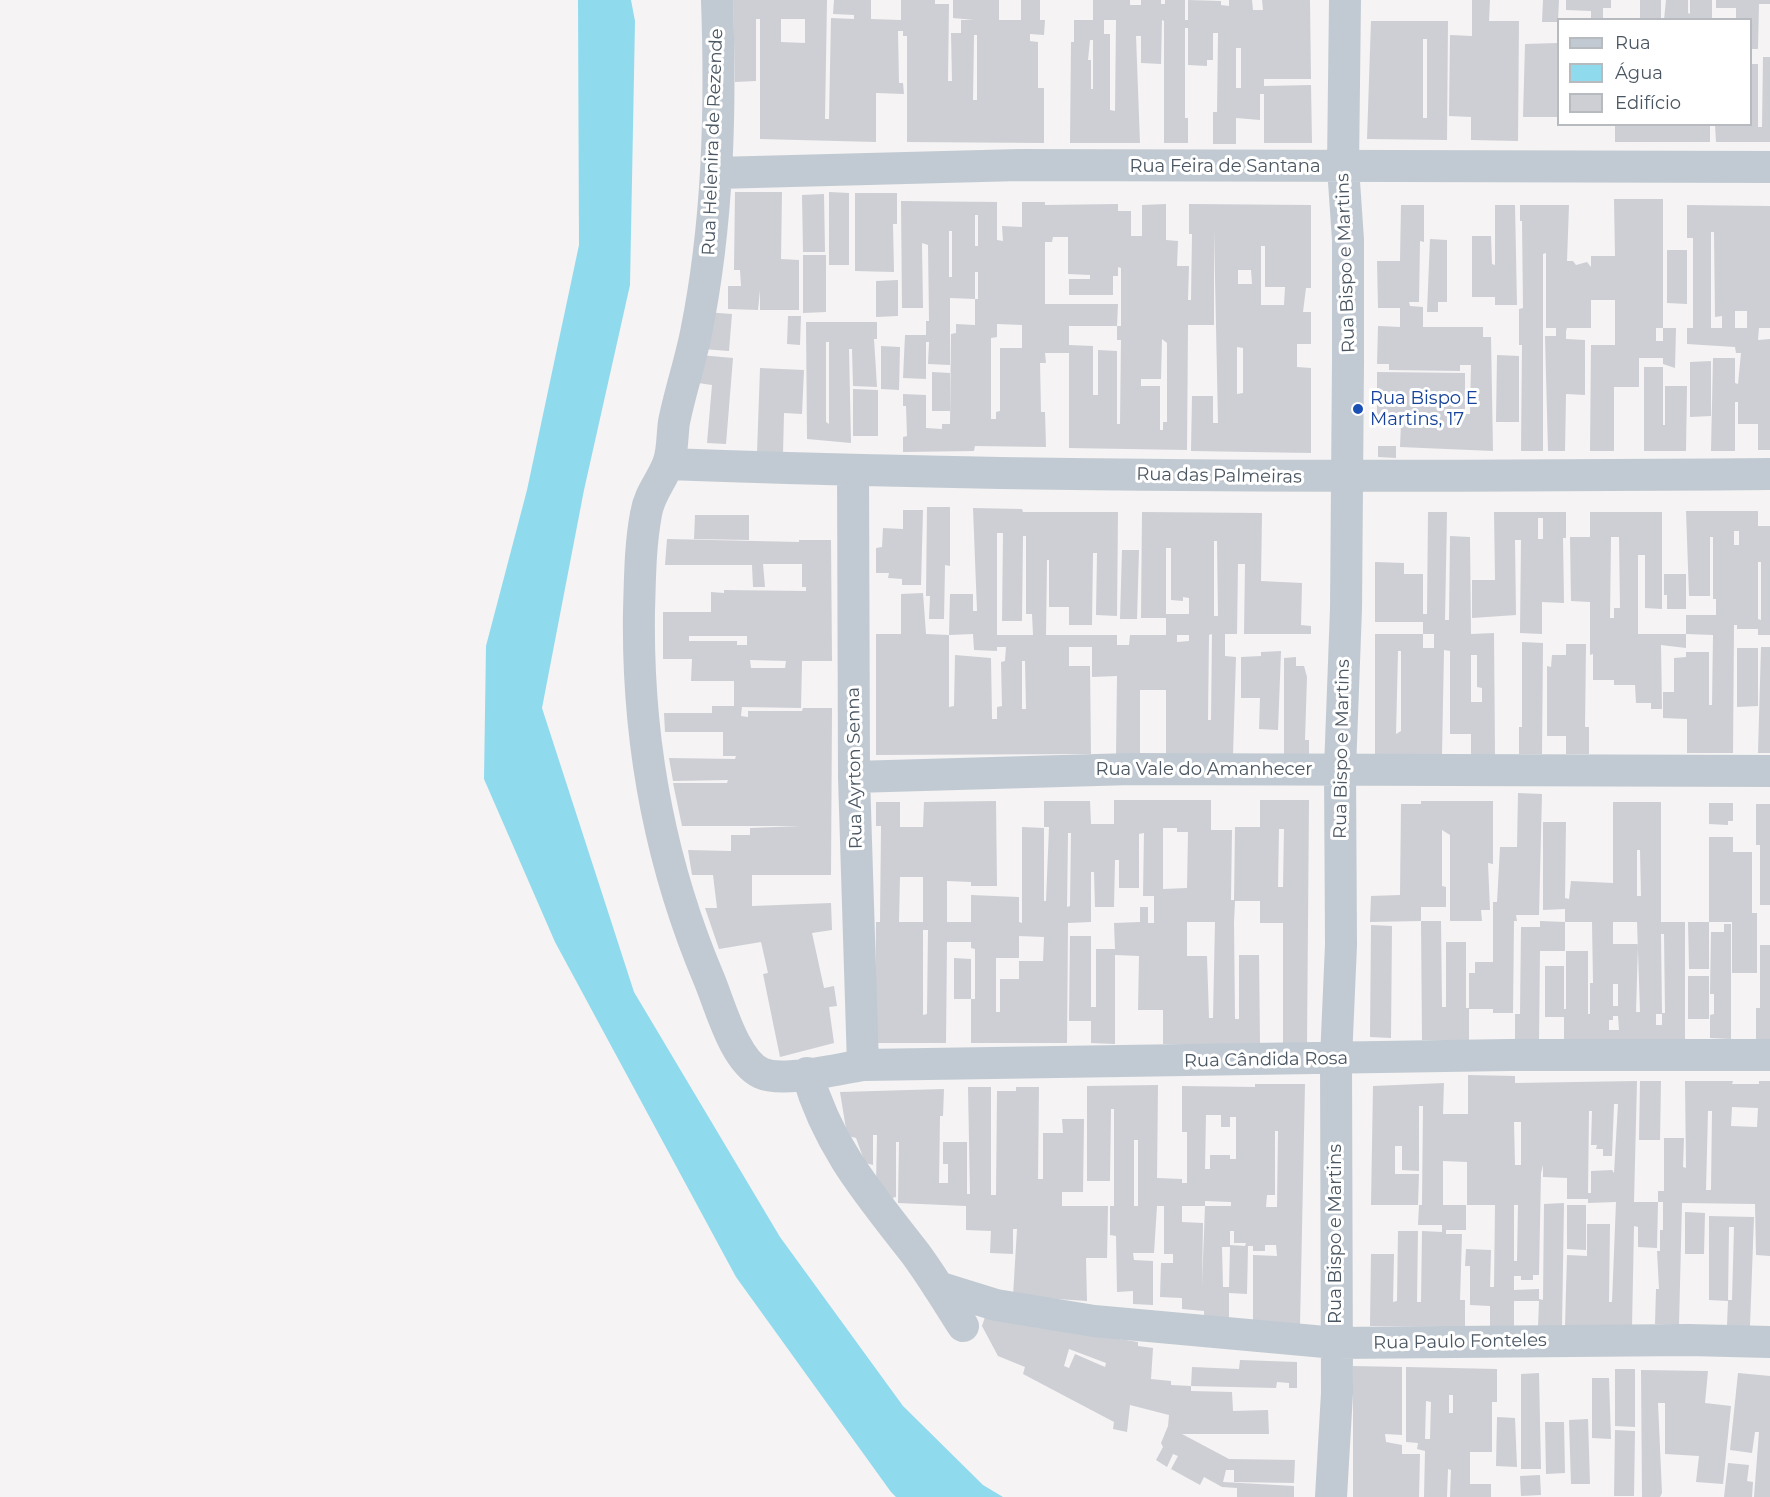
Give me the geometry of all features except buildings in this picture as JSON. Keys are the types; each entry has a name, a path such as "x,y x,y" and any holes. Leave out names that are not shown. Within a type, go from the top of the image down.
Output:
{"street":[{"name":"Rua Helenira de Rezende","path":"717,0 719,86 710,259 696,335 674,421 668,464 649,499 642,551 639,639 640,700 647,766 664,849 693,941 744,1059 764,1075"},
{"name":"Rua Bispo e Martins","path":"1331,1497 1337,1393 1336,1059 1341,945 1340,769 1346,609 1348,240 1343,167 1345,0"},
{"name":"Rua Feira de Santana","path":"716,173 1020,165 1770,167"},
{"name":"Rua das Palmeiras","path":"668,464 853,471 1345,477 1770,474"},
{"name":"Rua Ayrton Senna","path":"853,471 854,777 863,1065"},
{"name":"Rua Vale do Amanhecer","path":"854,777 1031,770 1770,771"},
{"name":"Rua Cândida Rosa","path":"764,1075 807,1074 863,1065 1509,1055 1770,1055"},
{"path":"807,1074 818,1107 843,1160 938,1287 963,1326"},
{"name":"Rua Paulo Fonteles","path":"938,1287 996,1305 1094,1321 1336,1343 1689,1340 1770,1342"}],"water":[{"path":"578,0 631,0 635,21 630,285 584,490 542,708 634,992 780,1237 903,1406 983,1485 1003,1497 896,1497 891,1492 736,1277 555,942 484,779 486,646 527,490 579,245"}],"place":[{"name":"Rua Bispo E Martins, 17","path":"1358,409"}]}
